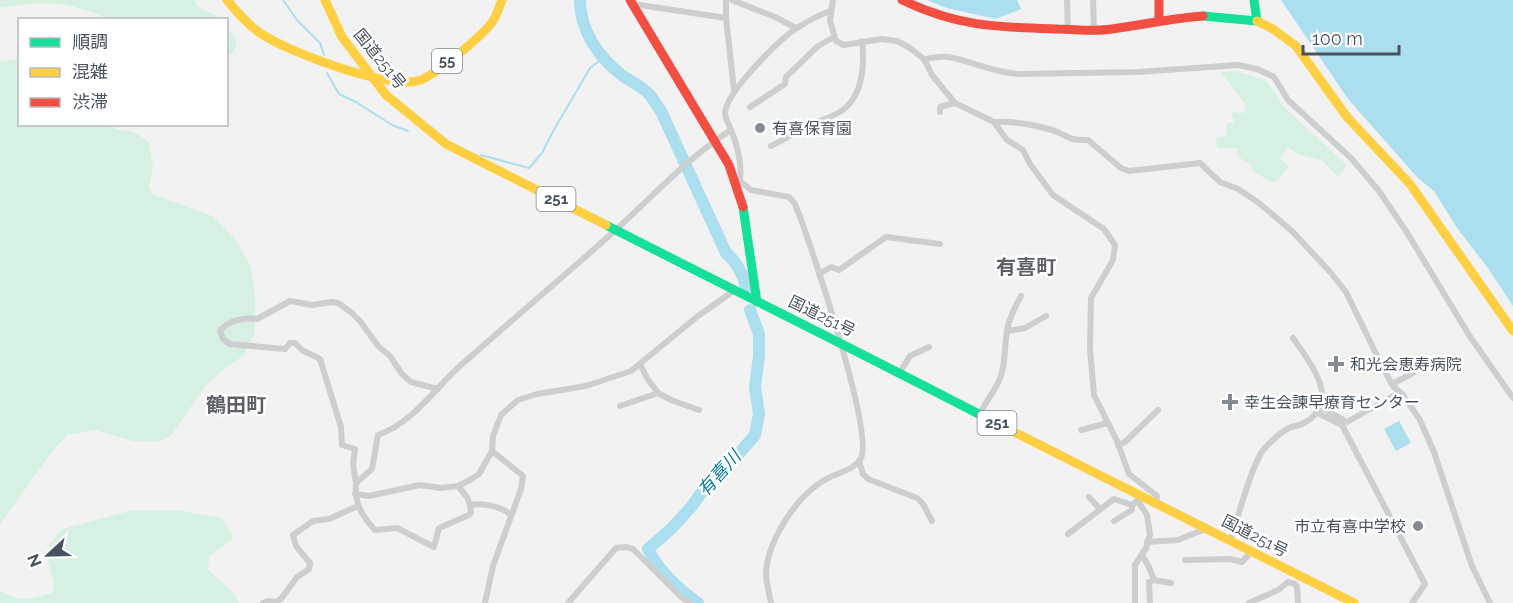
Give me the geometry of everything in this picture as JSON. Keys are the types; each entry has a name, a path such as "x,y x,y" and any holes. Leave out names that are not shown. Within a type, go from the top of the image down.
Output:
{"main road":[{"name":"55","path":"227,0 237,13 260,33 278,44 319,60 394,82 418,81 427,76 483,32 494,19 502,0"},
{"name":"国道251号","path":"325,0 342,37 386,95 446,144 757,302 840,341 980,414 1137,501 1156,503 1354,603"},
{"path":"902,0 929,13 990,27 1068,31 1110,30 1159,20 1209,16 1257,21 1274,28 1291,40 1306,58 1336,104 1420,197 1513,332"},
{"path":"1159,0 1159,20"},
{"path":"1254,0 1257,21"},
{"path":"632,2 738,182 757,302"}],"street":[{"path":"726,0 734,90"},
{"path":"732,0 796,28"},
{"path":"833,0 830,21 836,41 844,45 882,39 897,41 924,59 932,75 955,103 994,123 1007,140 1023,150 1030,164 1053,195 1104,229 1114,245 1113,260 1091,298 1090,324 1094,395 1129,474 1157,496 1156,503"},
{"path":"1067,0 1068,31"},
{"path":"1093,0 1094,30"},
{"path":"632,2 726,18"},
{"path":"771,603 766,575 769,558 775,540 791,511 808,492 824,480 855,466 863,452 863,444 856,402 840,341 795,204 789,197 751,190 738,182 740,162 737,144 725,113 734,90 744,78 796,28 815,16 831,11"},
{"path":"750,107 785,84 786,77 818,46 834,37"},
{"path":"771,146 840,112 852,103 863,74 862,41"},
{"path":"924,59 946,57 978,64 1003,73 1019,74 1138,72 1238,65 1257,69 1274,77 1288,100 1351,158 1379,191 1469,335 1513,398"},
{"path":"940,112 940,107 955,103"},
{"path":"994,123 1004,122 1053,130 1075,141 1088,140 1121,168 1130,171 1200,163 1220,182 1238,189 1293,232 1346,292 1392,384 1420,420 1434,452 1472,566 1490,603"},
{"path":"356,483 372,469 378,435 410,418 496,334 702,150 731,130"},
{"path":"819,274 831,267 839,270 886,237 940,244"},
{"path":"355,494 369,496 420,485 441,488 458,486 479,474 492,451 493,436 501,415 518,400 537,394 586,386 631,371 698,316 735,290"},
{"path":"980,414 985,401 993,393 1003,369 1007,331 1011,316 1021,296"},
{"path":"438,389 411,382 402,374 390,356 378,346 360,321 338,303 312,305 290,301 257,320 247,317 224,326 220,331 223,339 230,344 285,349 290,343 295,343 302,350 320,358 341,427 342,445 354,449 355,494 358,506 375,530 397,528 434,547 439,528 471,513 467,497 458,486"},
{"path":"1007,331 1025,328 1046,316"},
{"path":"1230,541 1263,450 1288,429 1303,423 1319,410 1322,392 1319,377 1293,338"},
{"path":"900,372 910,356 929,347"},
{"path":"640,364 646,378 658,393 699,410"},
{"path":"1392,384 1413,373"},
{"path":"1319,410 1347,422 1400,392"},
{"path":"620,406 658,393"},
{"path":"1118,445 1125,442 1158,410"},
{"path":"1319,410 1342,425 1425,584 1412,603"},
{"path":"1081,430 1108,423"},
{"path":"485,603 493,566 523,476 492,451"},
{"path":"859,461 868,479 917,498 932,521"},
{"path":"1089,497 1100,509"},
{"path":"1068,534 1114,499 1137,501 1147,515 1150,535 1135,565 1135,603"},
{"path":"1114,521 1132,510 1137,501"},
{"path":"470,505 480,504 506,511 511,515"},
{"path":"264,603 281,599 297,577 309,569 310,563 293,542 293,535 313,521 329,519 358,506"},
{"path":"1148,542 1178,540 1206,528"},
{"path":"568,603 616,548 626,547 633,549 690,603"},
{"path":"1185,561 1230,559 1242,562 1251,551"},
{"path":"1142,555 1154,580"},
{"path":"1150,603 1149,582 1154,580 1171,583"},
{"path":"1252,603 1278,590 1288,582 1297,587 1298,603"}],"green space":[{"path":"0,0 195,0 197,6 221,18 104,18 75,7 52,3 0,8"},
{"path":"228,28 237,42 233,53 228,56"},
{"path":"18,59 18,126 112,126 115,129 134,132 149,142 153,168 149,187 152,194 212,216 235,239 251,267 255,297 255,333 243,356 206,385 170,437 159,442 133,441 95,430 67,435 51,453 0,524 0,62"},
{"path":"1236,71 1267,81 1284,107 1347,165 1338,177 1322,161 1300,155 1288,147 1280,158 1289,167 1277,181 1272,183 1253,171 1250,164 1238,157 1237,148 1217,148 1216,137 1226,136 1227,123 1234,122 1231,112 1244,113 1246,105 1221,72"},
{"path":"133,510 176,510 221,518 233,539 209,556 208,569 229,589 239,603 0,603 0,591 13,597 26,599 53,592 54,583 48,563 49,545 62,529"}],"water":[{"path":"927,0 1017,0 1021,9 996,19 947,8"},
{"path":"1281,0 1513,0 1513,306 1488,268 1457,228 1434,191 1418,178 1348,99"},
{"path":"1399,421 1411,443 1396,451 1384,429"}],"waterway":[{"path":"283,0 297,20 320,43 324,55"},
{"name":"有喜川","path":"580,0 587,33 599,52 614,69 647,92 661,111 726,253 739,268 746,288"},
{"path":"481,155 529,168 542,153 590,68 603,58"},
{"path":"327,73 339,94 392,125 408,131"},
{"name":"有喜川","path":"698,603 670,579 648,549 672,528 692,506 713,476 737,456 755,435 759,414 755,387 759,334 750,310"}],"traffic: fast":[{"path":"1203,16 1257,21 1254,0"},
{"path":"743,207 757,302"},
{"path":"606,225 994,422"}],"traffic: slow":[{"path":"227,0 242,18 260,33 292,50 360,74 402,82 424,78 457,55 493,21 502,0"},
{"path":"325,0 342,37 386,95 446,144 606,225"},
{"path":"1257,21 1273,29 1296,46 1347,117 1410,184 1513,331"},
{"path":"994,422 1354,603"}],"traffic: jam":[{"path":"630,0 729,165 743,207"},
{"path":"902,0 960,21 1016,27 1105,30 1203,16"},
{"path":"1159,0 1159,20"}],"place":[{"name":"有喜保育園","path":"760,128"},
{"name":"和光会恵寿病院","path":"1336,364"},
{"name":"幸生会諫早療育センター","path":"1230,402"},
{"name":"市立有喜中学校","path":"1418,526"}],"district":[{"name":"有喜町","path":"1026,267"},
{"name":"鶴田町","path":"236,405"}]}
